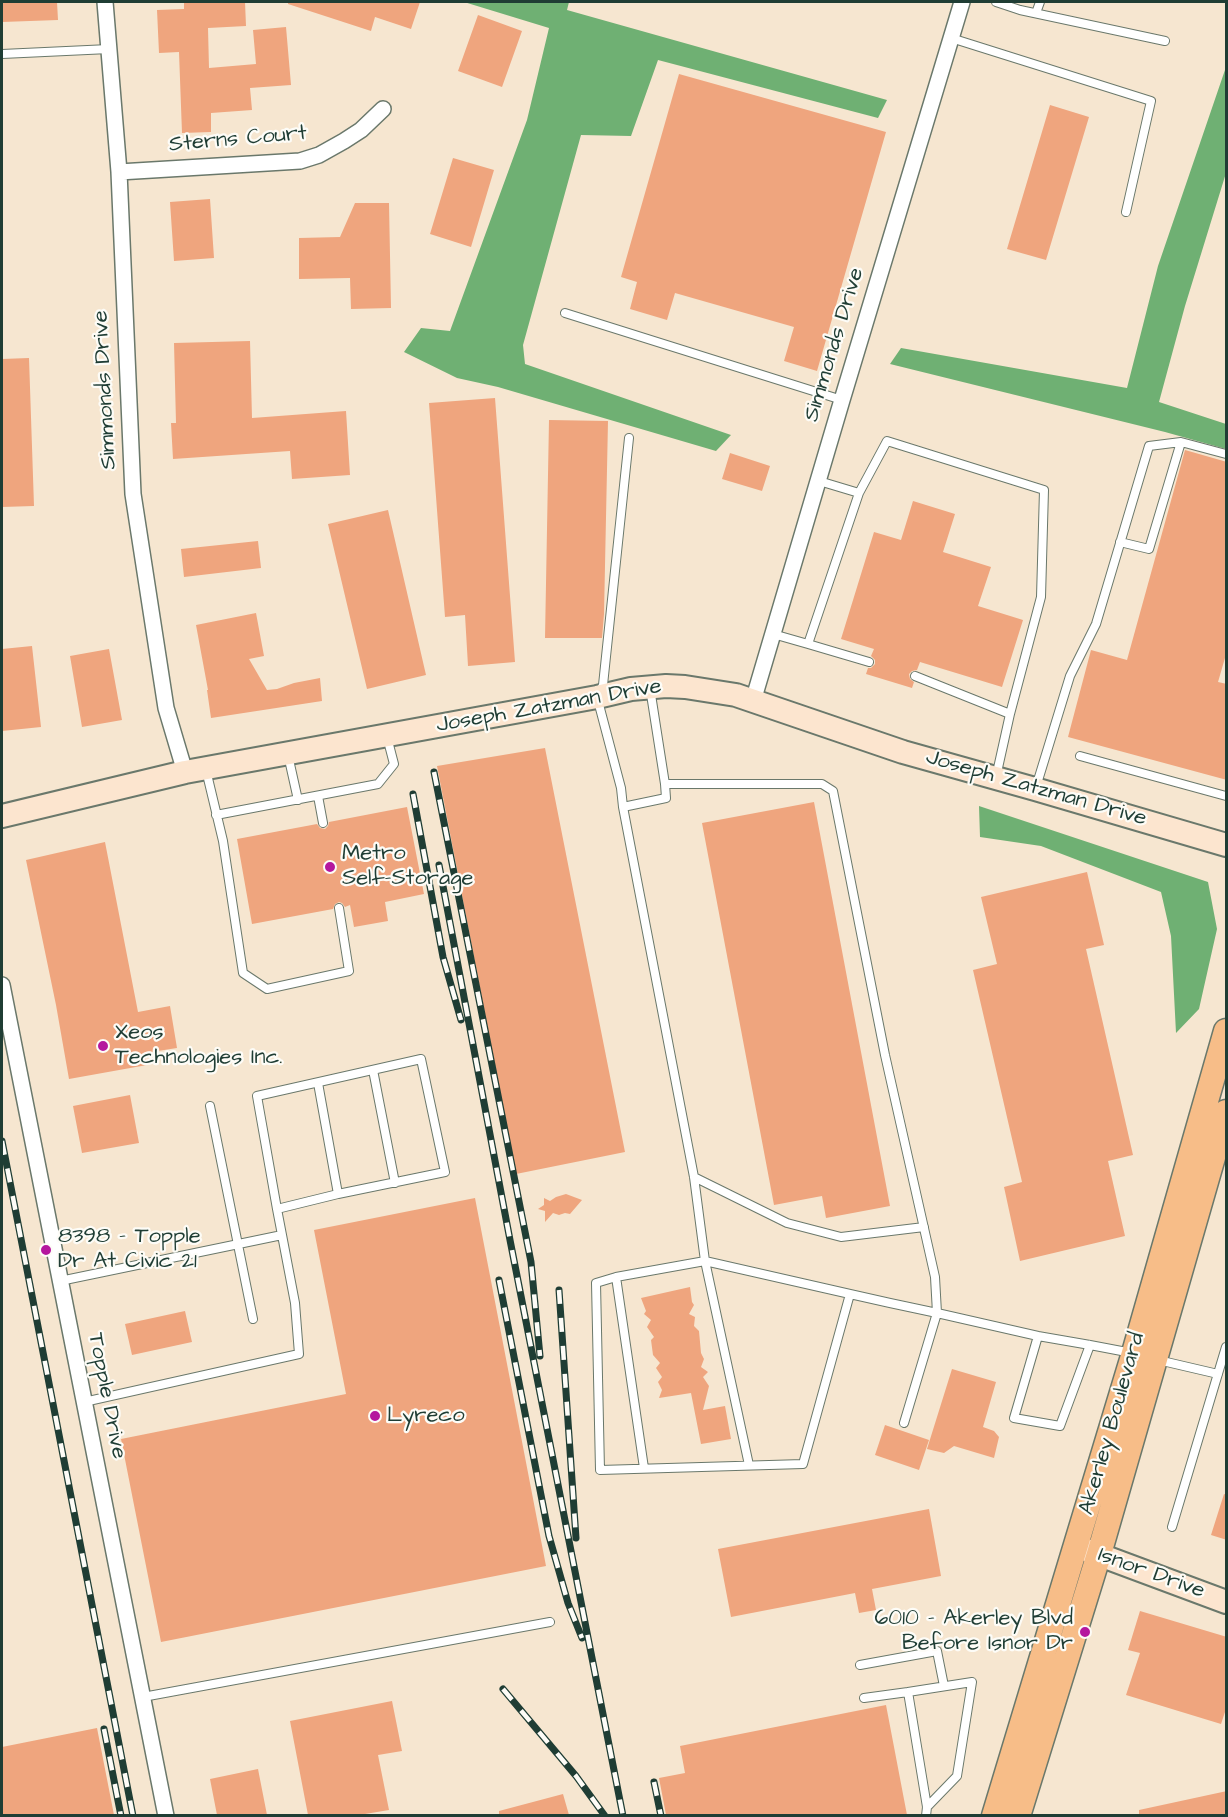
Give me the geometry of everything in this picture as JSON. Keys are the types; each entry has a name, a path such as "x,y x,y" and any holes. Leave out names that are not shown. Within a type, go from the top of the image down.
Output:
{"main road":[{"name":"Akerley Boulevard","path":"1018,1815 1088,1550 1144,1356 1227,1031"},
{"name":"Akerley Boulevard","path":"1144,1356 1215,1168 1227,1112"},
{"name":"Akerley Boulevard","path":"994,1815 1088,1550"}],"street":[{"name":"Simmonds Drive","path":"105,2 119,172 134,494 166,708 196,770"},
{"name":"Simmonds Drive","path":"753,701 962,2"},
{"name":"Sterns Court","path":"119,172 300,161 319,155 344,141 361,130 383,109"},
{"name":"Joseph Zatzman Drive","path":"2,816 196,770 631,689 685,687 736,695 903,752 1226,841"},
{"name":"Topple Drive","path":"2,985 166,1815"},
{"name":"Isnor Drive","path":"1088,1550 1227,1602"}],"lane":[{"path":"996,2 1166,41"},
{"path":"1036,13 1040,2"},
{"path":"951,38 1151,101 1126,212"},
{"path":"2,54 109,49"},
{"path":"565,313 842,400"},
{"path":"629,438 603,686 597,697 621,788 694,1177 705,1261 749,1465"},
{"path":"808,644 860,493 887,441 1044,489 1041,597 1010,714 996,778"},
{"path":"1120,542 1149,549 1181,442"},
{"path":"1035,789 1070,676 1096,624 1149,446 1181,442 1227,454"},
{"path":"819,480 860,493"},
{"path":"773,634 869,662"},
{"path":"915,676 1010,714"},
{"path":"623,807 666,798 649,687"},
{"path":"216,815 378,784 394,765 386,736"},
{"path":"288,753 298,800"},
{"path":"1080,756 1227,796"},
{"path":"196,770 216,815 243,973 267,988 349,971 339,908"},
{"path":"665,784 822,784 832,791 885,1054 935,1277 937,1313 904,1423"},
{"path":"318,796 323,823"},
{"path":"84,1402 299,1354 295,1303 277,1209 257,1096 421,1059 445,1172 277,1209"},
{"path":"373,1070 395,1182"},
{"path":"318,1083 338,1194"},
{"path":"210,1106 254,1319"},
{"path":"694,1177 787,1223 841,1237 924,1227"},
{"path":"60,1281 282,1235"},
{"path":"850,1294 803,1464 600,1470 596,1283 616,1277 705,1261 1218,1374"},
{"path":"616,1277 644,1468"},
{"path":"1038,1336 1014,1418 1060,1426 1090,1345"},
{"path":"1172,1527 1227,1347"},
{"path":"143,1697 550,1622"},
{"path":"860,1665 938,1651 944,1686"},
{"path":"864,1698 972,1682 957,1776 927,1811"},
{"path":"908,1692 927,1811"}],"green space":[{"path":"464,2 569,2 567,10 887,100 878,118 658,60 631,136 581,135 523,345 525,364 731,435 716,451 498,387 457,378 404,352 421,328 450,331 527,120 549,28"},
{"path":"1226,67 1226,173 1185,306 1159,402 1226,424 1226,449 890,364 901,348 1127,388 1158,266"},
{"path":"979,806 1208,882 1217,929 1199,1009 1176,1033 1171,936 1161,892 1041,846 980,837"}],"building":[{"path":"2,2 57,2 58,20 2,22"},
{"path":"184,2 245,2 246,26 208,28 209,68 256,64 253,30 286,27 291,85 250,88 252,110 211,113 211,132 182,133 179,52 159,53 157,10 184,9"},
{"path":"288,2 420,2 411,29 375,17 371,31 288,4"},
{"path":"478,15 522,31 502,87 458,71"},
{"path":"679,74 886,132 817,371 784,361 794,327 675,293 667,320 630,309 637,282 621,277"},
{"path":"1050,105 1089,117 1046,260 1007,249"},
{"path":"453,158 494,170 471,247 430,234"},
{"path":"210,199 214,258 174,261 170,202"},
{"path":"355,203 389,203 391,308 351,309 350,278 299,279 299,238 340,237"},
{"path":"250,341 252,418 346,411 350,475 292,479 290,451 173,459 171,423 176,423 174,343"},
{"path":"29,358 34,506 2,507 2,359"},
{"path":"495,398 515,662 468,666 465,615 445,617 429,403"},
{"path":"549,420 608,421 602,638 545,638"},
{"path":"1185,450 1227,462 1227,651 1218,682 1227,684 1227,780 1068,737 1091,650 1127,660"},
{"path":"730,453 770,466 762,491 722,479"},
{"path":"913,501 955,514 943,552 991,567 978,606 1023,620 1002,687 920,662 917,670 909,674 910,679 914,682 912,688 866,674 868,668 875,664 871,656 874,649 841,639 874,532 901,540"},
{"path":"388,510 426,675 367,689 328,524"},
{"path":"258,541 261,568 184,577 181,549"},
{"path":"256,613 264,656 249,659 267,690 320,678 322,701 211,718 196,625"},
{"path":"32,646 41,727 2,731 2,649"},
{"path":"109,649 122,720 82,727 70,656"},
{"path":"545,748 625,1152 516,1174 437,766"},
{"path":"814,802 890,1206 826,1218 822,1196 774,1205 702,823"},
{"name":"Metro Self-Storage","path":"407,807 424,894 385,902 388,921 354,927 350,905 345,907 339,902 333,909 252,924 237,839 317,824 320,828 325,829 329,822"},
{"path":"105,842 138,1012 170,1006 177,1048 145,1053 147,1065 69,1079 26,860"},
{"path":"1087,872 1104,945 1086,949 1133,1155 1108,1161 1125,1236 1020,1261 1004,1187 1022,1182 973,970 997,964 981,897"},
{"path":"130,1095 139,1143 82,1153 73,1106"},
{"path":"566,1194 582,1200 570,1214 553,1213 545,1222 545,1211 538,1209 544,1205 544,1198 550,1201"},
{"name":"Lyreco","path":"475,1198 546,1566 161,1642 121,1439 346,1394 314,1230"},
{"path":"690,1287 694,1305 689,1314 695,1317 694,1326 699,1331 701,1353 704,1359 701,1367 708,1372 703,1377 709,1386 703,1410 725,1406 731,1439 701,1444 691,1393 659,1398 662,1390 658,1382 662,1377 656,1368 660,1363 653,1355 651,1340 654,1337 647,1327 651,1320 644,1314 646,1311 641,1298"},
{"path":"185,1311 192,1342 132,1355 125,1324"},
{"path":"952,1369 996,1382 983,1427 994,1431 999,1437 994,1458 954,1446 944,1453 927,1449"},
{"path":"885,1425 929,1440 919,1470 875,1455"},
{"path":"1224,1494 1227,1495 1227,1540 1211,1535"},
{"path":"929,1509 941,1576 872,1589 876,1610 859,1613 855,1593 731,1617 718,1549"},
{"path":"1140,1611 1227,1637 1227,1706 1221,1724 1126,1695 1140,1653 1128,1650"},
{"path":"392,1701 402,1751 378,1755 389,1810 359,1815 308,1815 290,1721"},
{"path":"886,1705 907,1815 666,1815 659,1778 685,1773 680,1746"},
{"path":"97,1728 114,1815 2,1815 2,1747"},
{"path":"258,1769 267,1815 217,1815 210,1779"},
{"path":"1227,1791 1227,1815 1139,1815 1139,1810"},
{"path":"563,1794 569,1815 499,1815 499,1811"}],"railway":[{"path":"434,772 531,1262 540,1356"},
{"path":"413,794 443,957 461,1020"},
{"path":"439,865 623,1816"},
{"path":"2,1141 133,1816"},
{"path":"499,1280 549,1536 568,1603 582,1638"},
{"path":"559,1290 576,1538"},
{"path":"503,1689 576,1776 605,1816"},
{"path":"104,1729 121,1816"},
{"path":"654,1782 661,1816"}],"place":[{"name":"Metro Self-Storage","path":"330,867"},
{"name":"Xeos Technologies Inc.","path":"103,1046"},
{"name":"8398 - Topple Dr At Civic 21","path":"46,1250"},
{"name":"Lyreco","path":"375,1416"},
{"name":"6010 - Akerley Blvd Before Isnor Dr","path":"1085,1632"}]}
